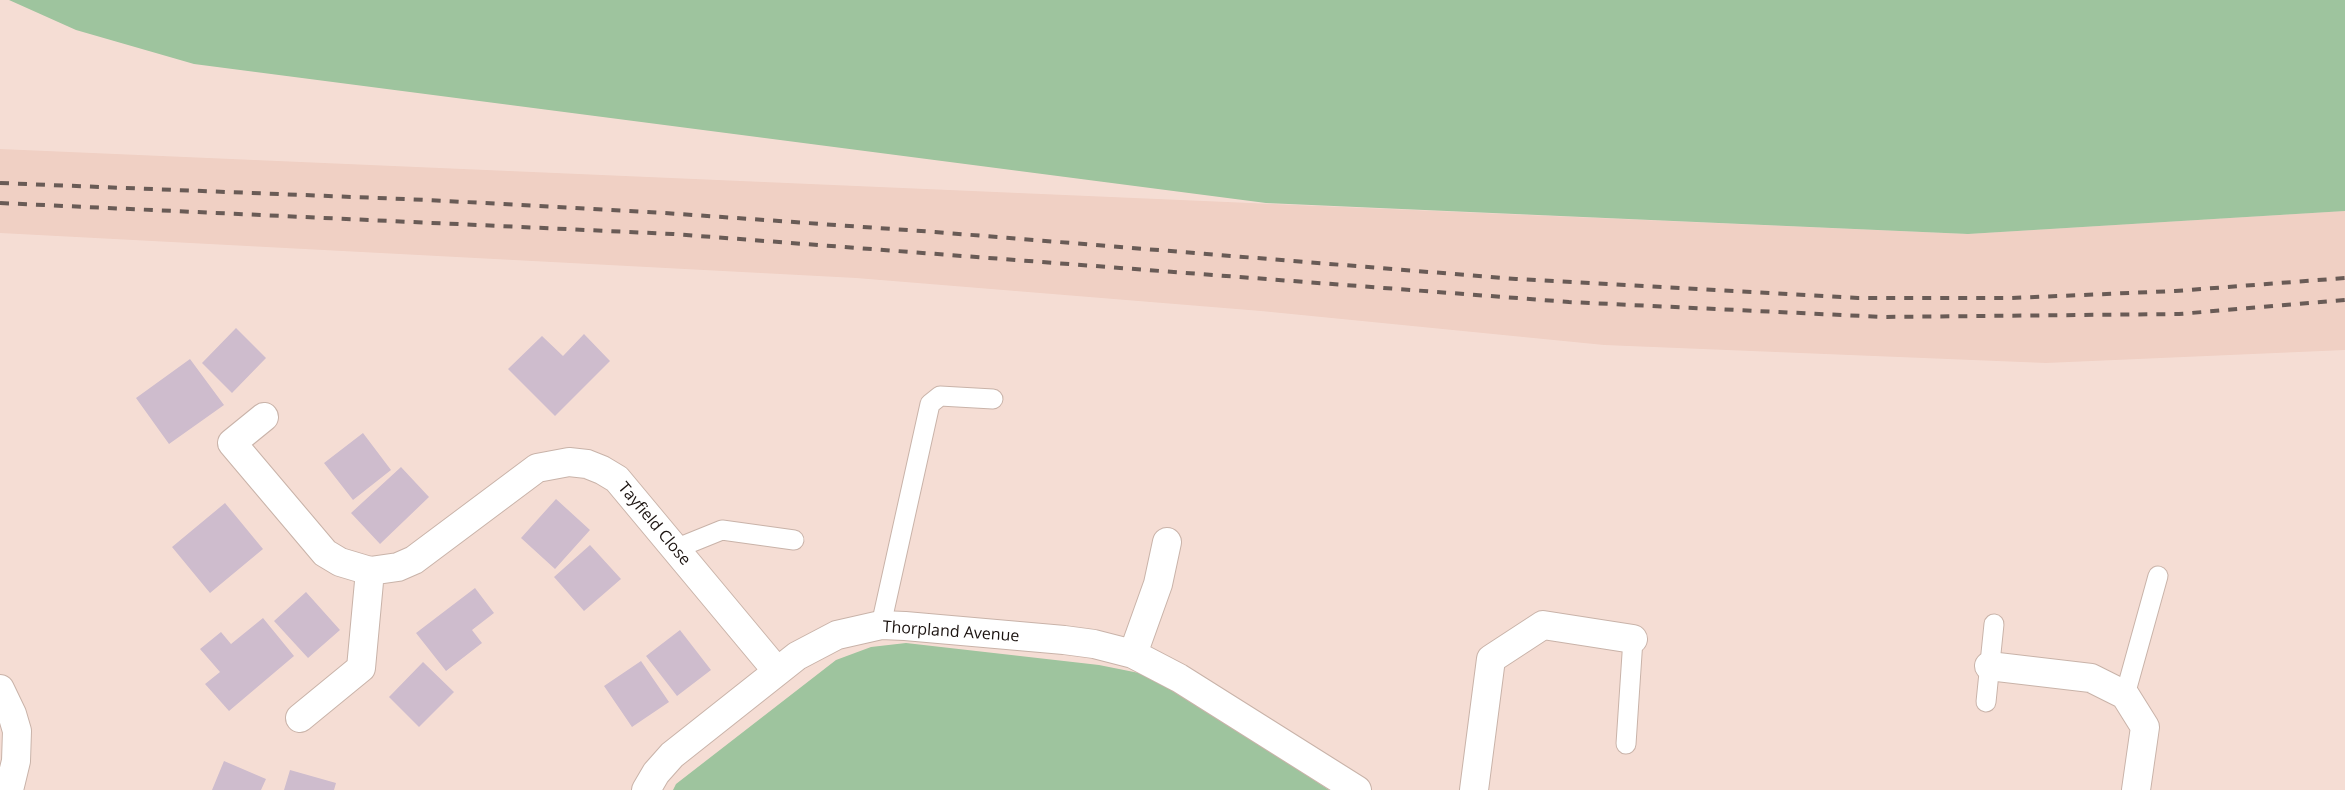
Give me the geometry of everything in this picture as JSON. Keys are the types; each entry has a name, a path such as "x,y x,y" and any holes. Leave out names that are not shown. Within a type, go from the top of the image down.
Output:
{"street":[{"name":"Tayfield Close","path":"264,417 232,443 324,553 340,562 370,571 398,567 414,560 537,468 569,462 587,464 617,479 777,671"},
{"path":"1133,654 1158,584 1167,542"},
{"path":"300,718 361,668 370,571"},
{"name":"Thorpland Avenue","path":"646,790 656,773 672,755 797,656 837,634 881,625 1064,640 1094,644 1133,654 1179,678 1357,790"},
{"path":"1474,790 1491,659 1543,626 1633,639"},
{"path":"1989,666 2092,678 2125,695 2145,727 2136,790"},
{"path":"0,689 12,714 17,731 16,761 9,790"}],"lane":[{"path":"881,625 930,404 940,396 993,399"},
{"path":"675,549 722,530 794,540"},
{"path":"2125,695 2158,576"},
{"path":"1986,702 1994,624"},
{"path":"1626,744 1633,639"}],"shaded area":[{"path":"0,149 1968,234 2345,211 2345,350 2046,363 1604,345 1261,311 856,278 0,233"}],"green space":[{"path":"9,0 2345,0 2345,211 1968,234 1266,203 194,64 76,30"},
{"path":"906,643 1099,665 1139,673 1179,691 1329,790 673,790 676,784 836,660 871,647"}],"building":[{"path":"236,328 266,358 232,393 202,363"},
{"path":"584,334 610,361 555,416 508,369 542,336 563,356"},
{"path":"190,359 224,405 169,444 136,398"},
{"path":"363,433 391,470 353,500 324,463"},
{"path":"401,467 429,497 380,544 351,513"},
{"path":"556,499 590,530 555,569 521,538"},
{"path":"225,503 263,549 210,593 172,547"},
{"path":"590,545 621,579 584,611 554,577"},
{"path":"475,588 494,613 472,630 482,643 446,671 416,633"},
{"path":"306,592 340,630 308,658 274,621"},
{"path":"263,618 294,656 229,711 205,684 220,672 200,649 221,632 231,644"},
{"path":"680,630 711,670 677,696 646,656"},
{"path":"641,661 669,702 632,727 604,686"},
{"path":"423,662 454,692 419,727 389,697"},
{"path":"224,761 266,779 261,790 212,790"},
{"path":"290,770 336,783 334,790 284,790"}],"railway":[{"path":"0,183 429,200 665,213 935,232 1516,279 1858,298 2012,298 2175,291 2345,278"},
{"path":"0,203 673,234 1569,302 1883,317 2179,314 2345,300"}]}
